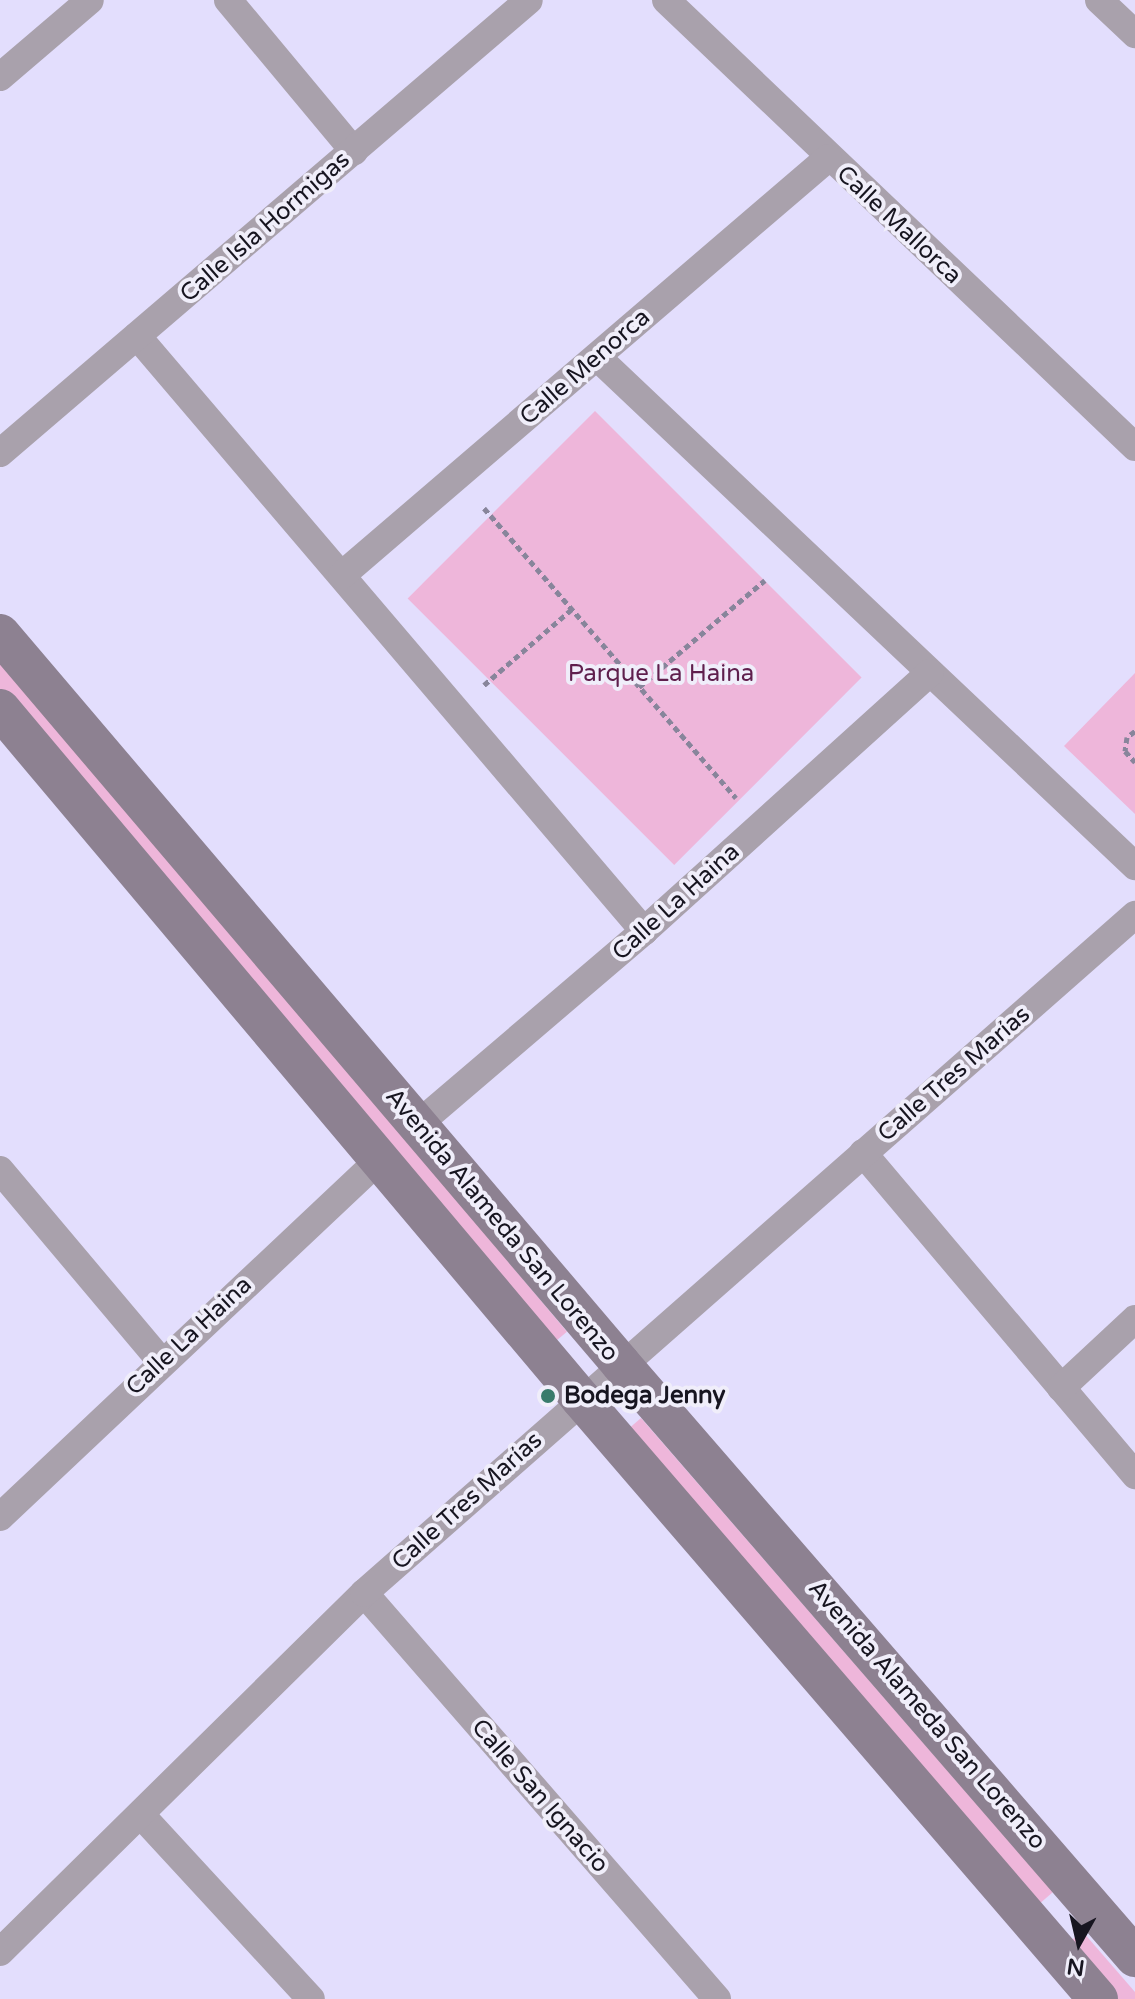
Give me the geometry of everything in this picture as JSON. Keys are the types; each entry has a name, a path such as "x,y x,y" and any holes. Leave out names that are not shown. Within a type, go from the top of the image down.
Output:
{"street":[{"path":"0,77 90,0"},
{"path":"228,0 354,151"},
{"name":"Calle Isla Hormigas","path":"0,453 529,0"},
{"name":"Calle Mallorca","path":"666,0 828,158 1135,447"},
{"path":"1101,1 1135,34"},
{"name":"Calle Menorca","path":"342,575 828,158"},
{"path":"137,336 644,931"},
{"path":"597,357 1135,866"},
{"name":"Avenida Alameda San Lorenzo","path":"0,634 621,1364 1135,1957"},
{"name":"Calle La Haina","path":"417,1125 644,931 930,673"},
{"name":"Avenida Alameda San Lorenzo","path":"0,709 581,1399 1098,1999"},
{"name":"Calle Tres Marías","path":"0,1952 142,1816 364,1593 1135,915"},
{"path":"863,1153 1135,1475"},
{"name":"Calle La Haina","path":"0,1517 161,1361 381,1158"},
{"path":"0,1170 161,1361"},
{"path":"1061,1388 1135,1319"},
{"name":"Calle San Ignacio","path":"364,1593 717,1999"},
{"path":"142,1816 311,1999"},
{"path":"1048,1941 1092,1904"}],"path":[{"path":"484,508 736,798"},
{"path":"639,687 765,580"},
{"path":"484,685 572,609"},
{"path":"1135,731 1127,737 1125,751 1135,762"}],"green space":[{"name":"Parque La Haina","path":"595,411 862,678 674,865 408,598"},
{"path":"0,656 567,1332 539,1355 0,714"},
{"path":"1135,673 1135,814 1064,746"},
{"path":"641,1418 1053,1892 1037,1906 625,1432"},
{"path":"1083,1932 1135,1992 1135,1999 1114,1999 1066,1944"}],"place":[{"name":"Bodega Jenny","path":"548,1396"}]}
